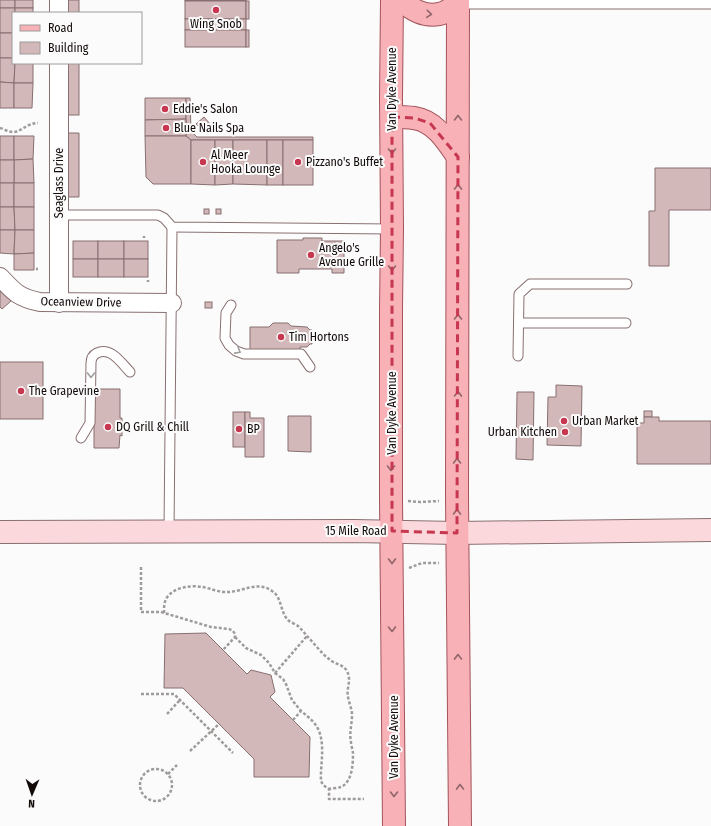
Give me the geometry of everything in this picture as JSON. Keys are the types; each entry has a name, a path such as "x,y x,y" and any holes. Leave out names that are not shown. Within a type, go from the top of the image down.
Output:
{"main road":[{"name":"Van Dyke Avenue","path":"392,0 391,309 394,826"},
{"path":"402,0 419,13 429,15 446,12 458,2"},
{"path":"458,2 457,533 460,826"},
{"path":"392,117 414,118 430,123 446,139 458,157"},
{"name":"15 Mile Road","path":"0,532 392,531 457,533 711,530"}],"street":[{"path":"59,0 59,12"},
{"name":"Seaglass Drive","path":"59,64 59,303"},
{"name":"Oceanview Drive","path":"0,277 16,293 28,300 40,302 172,303"}],"lane":[{"path":"458,2 711,4"},
{"path":"59,214 158,216 164,218 172,227 169,531"},
{"path":"172,227 392,229"},
{"path":"518,356 519,294 530,284 627,284"},
{"path":"231,305 226,313 225,338 229,345 236,351 244,354 301,354 310,367"},
{"path":"519,323 626,323"},
{"path":"81,438 90,423 91,358 96,353 100,352 111,353 130,372"}],"path":[{"path":"0,128 14,132 32,123 38,123"},
{"path":"405,501 444,501"},
{"path":"405,569 422,563 444,563"},
{"path":"141,567 141,612 161,612 164,613 211,627 229,629 233,631 235,637 246,648 261,655 274,673 283,679 292,700 301,711 314,722 320,731 322,747 321,781 323,786 329,789 340,787 346,783 350,778 353,753 350,742 352,715 347,696 349,677 346,669 329,660 308,636 287,620 274,591 258,586 233,592 224,592 191,586 180,588 172,592 166,598 164,613"},
{"path":"274,673 308,636"},
{"path":"223,650 235,637"},
{"path":"141,694 174,694 233,753"},
{"path":"166,714 180,700"},
{"path":"293,720 301,711"},
{"path":"190,751 219,724"},
{"path":"168,774 177,765"},
{"path":"153,769 158,769 168,774 171,778 172,789 167,798 157,802 146,799 140,790 141,779 144,774 153,769"},
{"path":"329,789 329,799 364,799"}],"highlighted area":[{"path":"392,117 414,118 430,123 458,157 457,533 392,531"}],"building":[{"path":"0,0 15,0 15,8 0,8"},
{"path":"15,0 33,0 33,8 15,8"},
{"path":"67,0 79,0 79,12 67,12"},
{"path":"246,0 246,1 185,1"},
{"name":"Wing Snob","path":"185,1 246,1 246,19 185,19"},
{"path":"246,1 249,1 249,19 246,19"},
{"path":"0,8 15,8 15,12 12,12 12,33 0,33"},
{"path":"15,8 33,8 33,12 15,12"},
{"path":"185,19 246,19 246,30 185,30"},
{"path":"185,30 246,30 246,47 185,47"},
{"path":"246,30 249,30 249,47 246,47"},
{"path":"0,33 12,33 12,58 0,58"},
{"path":"0,58 12,58 12,64 15,64 14,83 0,82"},
{"path":"15,64 33,64 33,83 14,83"},
{"path":"67,64 79,64 79,115 67,115"},
{"path":"0,82 14,83 14,108 0,108"},
{"path":"14,83 33,83 32,108 14,108"},
{"name":"Eddie's Salon","path":"145,98 186,98 186,119 145,120"},
{"path":"186,98 190,98 191,131 197,137 313,137 313,140 191,140 186,136"},
{"path":"204,117 211,125 203,131 196,124"},
{"name":"Blue Nails Spa","path":"186,119 186,136 145,136 145,120"},
{"path":"67,133 79,133 79,197 66,197"},
{"path":"0,136 14,136 14,160 0,160"},
{"path":"14,136 34,136 33,159 14,160"},
{"path":"145,136 186,136 191,140 191,184 153,184 146,177"},
{"name":"Al Meer Hooka Lounge","path":"191,140 215,140 215,185 191,184"},
{"path":"215,140 233,140 233,184 215,185"},
{"path":"233,140 267,140 267,185 233,184"},
{"path":"267,140 283,140 283,185 267,185"},
{"name":"Pizzano's Buffet","path":"283,140 313,140 313,185 283,185"},
{"path":"33,159 34,183 14,183 14,160"},
{"path":"0,160 14,160 14,183 0,183"},
{"path":"655,168 711,168 711,210 669,210 669,266 649,266 649,211 655,211"},
{"path":"0,183 14,183 14,207 0,207"},
{"path":"14,183 34,183 34,207 14,207"},
{"path":"0,207 14,207 15,230 0,230"},
{"path":"14,207 34,207 34,230 15,230"},
{"path":"204,209 209,209 209,214 204,214"},
{"path":"216,209 221,209 221,214 216,214"},
{"path":"0,230 15,230 14,254 0,253"},
{"path":"15,230 34,230 34,253 14,254"},
{"name":"Angelo's Avenue Grille","path":"303,238 322,238 322,241 344,241 344,273 332,273 332,269 299,269 299,273 277,273 277,240 303,240"},
{"path":"73,241 98,241 98,259 73,259"},
{"path":"98,241 124,241 124,259 98,259"},
{"path":"124,241 148,241 148,259 124,259"},
{"path":"34,253 34,270 14,270 14,254"},
{"path":"73,259 98,259 98,277 73,277"},
{"path":"98,259 124,259 124,277 98,277"},
{"path":"124,259 148,259 148,277 124,277"},
{"path":"0,289 11,301 2,309 0,307"},
{"path":"205,302 212,302 212,308 205,308"},
{"name":"Tim Hortons","path":"273,323 288,323 291,326 307,327 312,330 312,344 307,347 300,347 300,350 250,350 250,327 269,327"},
{"name":"The Grapevine","path":"0,362 43,362 43,419 0,419"},
{"name":"Urban Market","path":"556,385 582,386 581,446 547,445 548,397 556,397"},
{"name":"DQ Grill & Chill","path":"94,389 120,389 120,418 122,418 122,436 120,435 119,448 94,448"},
{"path":"517,392 534,392 533,460 516,459"},
{"path":"644,411 652,411 652,417 644,417"},
{"name":"BP","path":"233,412 245,412 245,447 233,447"},
{"path":"245,412 250,412 250,418 264,418 264,457 245,457"},
{"name":"BP","path":"288,416 311,416 311,452 288,451"},
{"path":"644,417 659,417 659,421 711,421 711,464 637,464 637,423 644,423"},
{"path":"206,633 247,674 251,670 271,675 275,692 270,697 310,737 309,777 254,777 254,759 183,688 164,688 165,634"}],"place":[{"name":"Wing Snob","path":"216,10"},
{"name":"Eddie's Salon","path":"165,109"},
{"name":"Blue Nails Spa","path":"166,128"},
{"name":"Al Meer Hooka Lounge","path":"203,162"},
{"name":"Pizzano's Buffet","path":"298,162"},
{"name":"Angelo's Avenue Grille","path":"311,255"},
{"name":"Tim Hortons","path":"281,337"},
{"name":"The Grapevine","path":"21,391"},
{"name":"Urban Market","path":"564,421"},
{"name":"DQ Grill & Chill","path":"108,427"},
{"name":"BP","path":"239,429"},
{"name":"Urban Kitchen","path":"565,432"}]}
